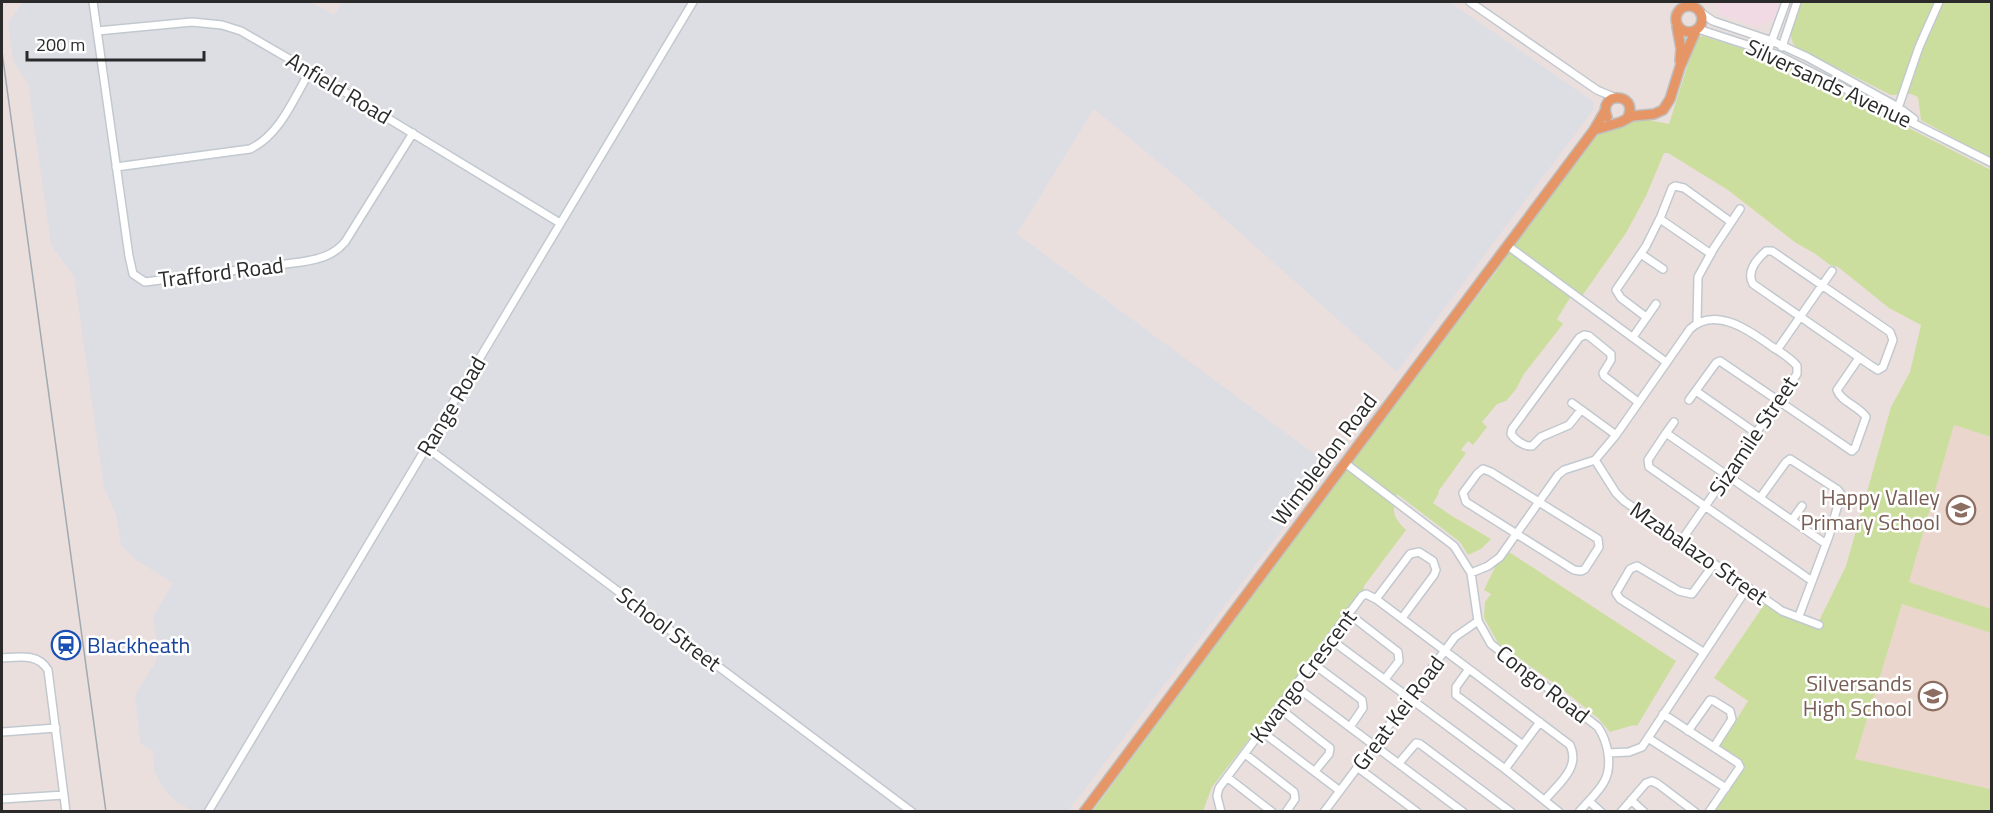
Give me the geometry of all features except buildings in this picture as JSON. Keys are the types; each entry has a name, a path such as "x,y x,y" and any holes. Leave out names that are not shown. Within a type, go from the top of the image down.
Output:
{"main road":[{"path":"1628,117 1658,113 1666,107 1680,67 1702,22 1700,8 1686,4 1676,16 1681,49 1680,67"},
{"path":"1677,27 1686,32 1697,30"},
{"path":"1615,123 1608,119 1605,108 1609,101 1616,98 1623,99 1651,113"},
{"path":"1594,130 1623,122 1628,117 1629,104"},
{"name":"Wimbledon Road","path":"1084,812 1594,130 1605,108"}],"street":[{"name":"Trafford Road","path":"93,2 133,274 145,282 302,262 330,255 345,242 413,133"},
{"name":"Range Road","path":"208,812 693,2"},
{"path":"1470,2 1597,90 1616,98"},
{"path":"1768,51 1786,2"},
{"path":"1778,55 1797,2"},
{"path":"1897,110 1919,47 1939,2"},
{"name":"Silversands Avenue","path":"1700,8 1723,24 1783,45 1926,128 1992,163"},
{"name":"Anfield Road","path":"97,31 192,22 222,25 252,36 560,223"},
{"name":"Silversands Avenue","path":"1697,30 1778,55 1897,110"},
{"path":"116,167 250,149 271,135 310,71"},
{"path":"1597,90 1605,108"},
{"path":"1646,317 1621,298 1616,290 1641,254 1672,188 1675,186 1684,188 1731,222"},
{"path":"1471,573 1495,562 1564,470 1595,460 1616,435 1666,362 1697,322 1697,284 1701,270 1740,209"},
{"path":"1659,219 1711,254"},
{"path":"1508,246 1666,362"},
{"path":"1766,251 1772,251 1892,334 1893,340 1881,369 1876,369 1801,316 1750,281 1749,274 1766,251"},
{"path":"1641,254 1663,269"},
{"path":"1777,350 1832,271"},
{"path":"1632,337 1656,304"},
{"name":"Sizamile Street","path":"1681,541 1795,378 1798,370 1794,362 1751,332 1732,322 1716,320 1697,322"},
{"path":"1581,410 1569,425 1540,437 1532,446 1526,446 1511,434 1512,429 1559,365 1579,338 1584,335 1589,336 1611,354 1611,360 1603,373 1604,376 1638,402"},
{"path":"1689,400 1716,363 1720,361 1848,449 1854,450 1866,417 1840,396 1838,390 1859,357"},
{"path":"1696,391 1756,433"},
{"path":"1572,403 1616,435"},
{"path":"1674,422 1648,460 1648,466 1812,581"},
{"path":"1666,433 1826,544"},
{"name":"School Street","path":"426,447 912,812"},
{"path":"1761,498 1785,462 1790,459 1838,490 1842,496 1799,616"},
{"name":"Mzabalazo Street","path":"1595,460 1621,498 1747,588 1788,614 1819,625"},
{"name":"Congo Road","path":"1345,463 1454,546 1471,573 1478,621 1491,644 1598,727 1603,734 1608,753"},
{"path":"1486,470 1539,502 1598,539 1600,544 1585,568 1578,571 1517,535 1466,501 1463,496 1480,471 1486,470"},
{"path":"1792,520 1802,506"},
{"path":"1376,599 1410,554 1419,552 1433,561 1436,570 1434,575 1402,618"},
{"path":"1703,652 1620,599 1616,593 1630,569 1638,566 1679,591 1692,594 1714,564"},
{"path":"1579,812 1605,780 1608,753 1636,750 1642,747 1747,588"},
{"name":"Kwango Crescent","path":"1221,812 1217,792 1362,596 1366,594 1402,618 1570,745 1574,759 1572,768 1545,800"},
{"path":"1349,614 1398,652 1399,661 1385,679"},
{"name":"Great Kei Road","path":"1324,812 1444,651 1460,632 1478,621"},
{"path":"1330,639 1505,769 1558,812"},
{"path":"2,658 38,659 48,670 66,812"},
{"path":"1312,663 1362,700 1363,708 1350,727"},
{"path":"1469,669 1456,687 1456,695 1523,745"},
{"path":"1295,686 1463,812"},
{"path":"1688,731 1710,700 1714,700 1730,711 1732,719 1714,747"},
{"path":"1279,708 1330,748 1329,754 1315,771"},
{"path":"1663,714 1740,766 1709,812"},
{"path":"1505,769 1540,722"},
{"path":"2,732 56,728"},
{"path":"1262,731 1340,791"},
{"path":"1648,738 1726,788"},
{"path":"1399,763 1411,746 1416,743 1420,744 1510,812"},
{"path":"1245,754 1294,792 1295,799 1286,812"},
{"path":"1357,767 1417,812"},
{"path":"1227,777 1272,812"},
{"path":"1621,812 1646,783 1652,782 1658,783 1695,812"},
{"path":"2,799 64,795"},
{"path":"1631,800 1644,812"},
{"path":"1589,801 1601,812"}],"shaded area":[{"path":"23,2 311,2 334,15 342,2 1450,2 1593,101 1594,109 1397,372 1187,186 1094,109 1017,234 1331,466 1068,811 192,811 174,800 162,787 154,770 153,751 140,743 135,695 156,661 158,650 153,616 173,583 137,561 121,545 116,515 104,488 74,276 51,245 28,84 13,61 8,22"},
{"path":"1715,2 1780,2 1775,18 1758,27 1722,15"},
{"name":"Happy Valley Primary School","path":"1954,425 1991,437 1991,609 1909,582"},
{"name":"Silversands High School","path":"1902,604 1991,633 1991,789 1855,759"}],"green space":[{"path":"1800,2 1991,2 1991,159 1921,120 1918,97 1911,94 1891,95 1796,47 1791,31"},
{"path":"1703,36 1766,56 1991,170 1991,437 1954,425 1909,582 1991,609 1991,633 1902,604 1855,759 1991,789 1991,811 1710,811 1741,767 1718,749 1748,701 1714,678 1766,602 1817,625 1846,566 1891,407 1910,372 1921,325 1889,308 1838,267 1830,265 1796,243 1728,190 1668,153 1664,153 1646,196 1626,233 1580,299 1573,293 1557,319 1563,324 1524,374 1516,389 1506,401 1497,404 1482,422 1487,427 1473,445 1468,441 1461,450 1466,453 1438,492 1433,503 1491,539 1481,549 1468,555 1460,542 1397,494 1394,514 1406,530 1364,586 1363,592 1212,787 1203,811 1092,812 1357,454 1496,272 1522,232 1595,135 1636,120 1644,119 1669,124 1695,42"},
{"path":"1509,552 1676,661 1637,726 1610,732 1598,718 1558,686 1498,643 1484,618 1485,602 1491,594 1484,590 1495,567"}],"railway":[{"path":"2,52 106,812"}],"place":[{"name":"Happy Valley Primary School","path":"1961,510"},
{"name":"Blackheath","path":"66,645"},
{"name":"Silversands High School","path":"1933,696"}]}
